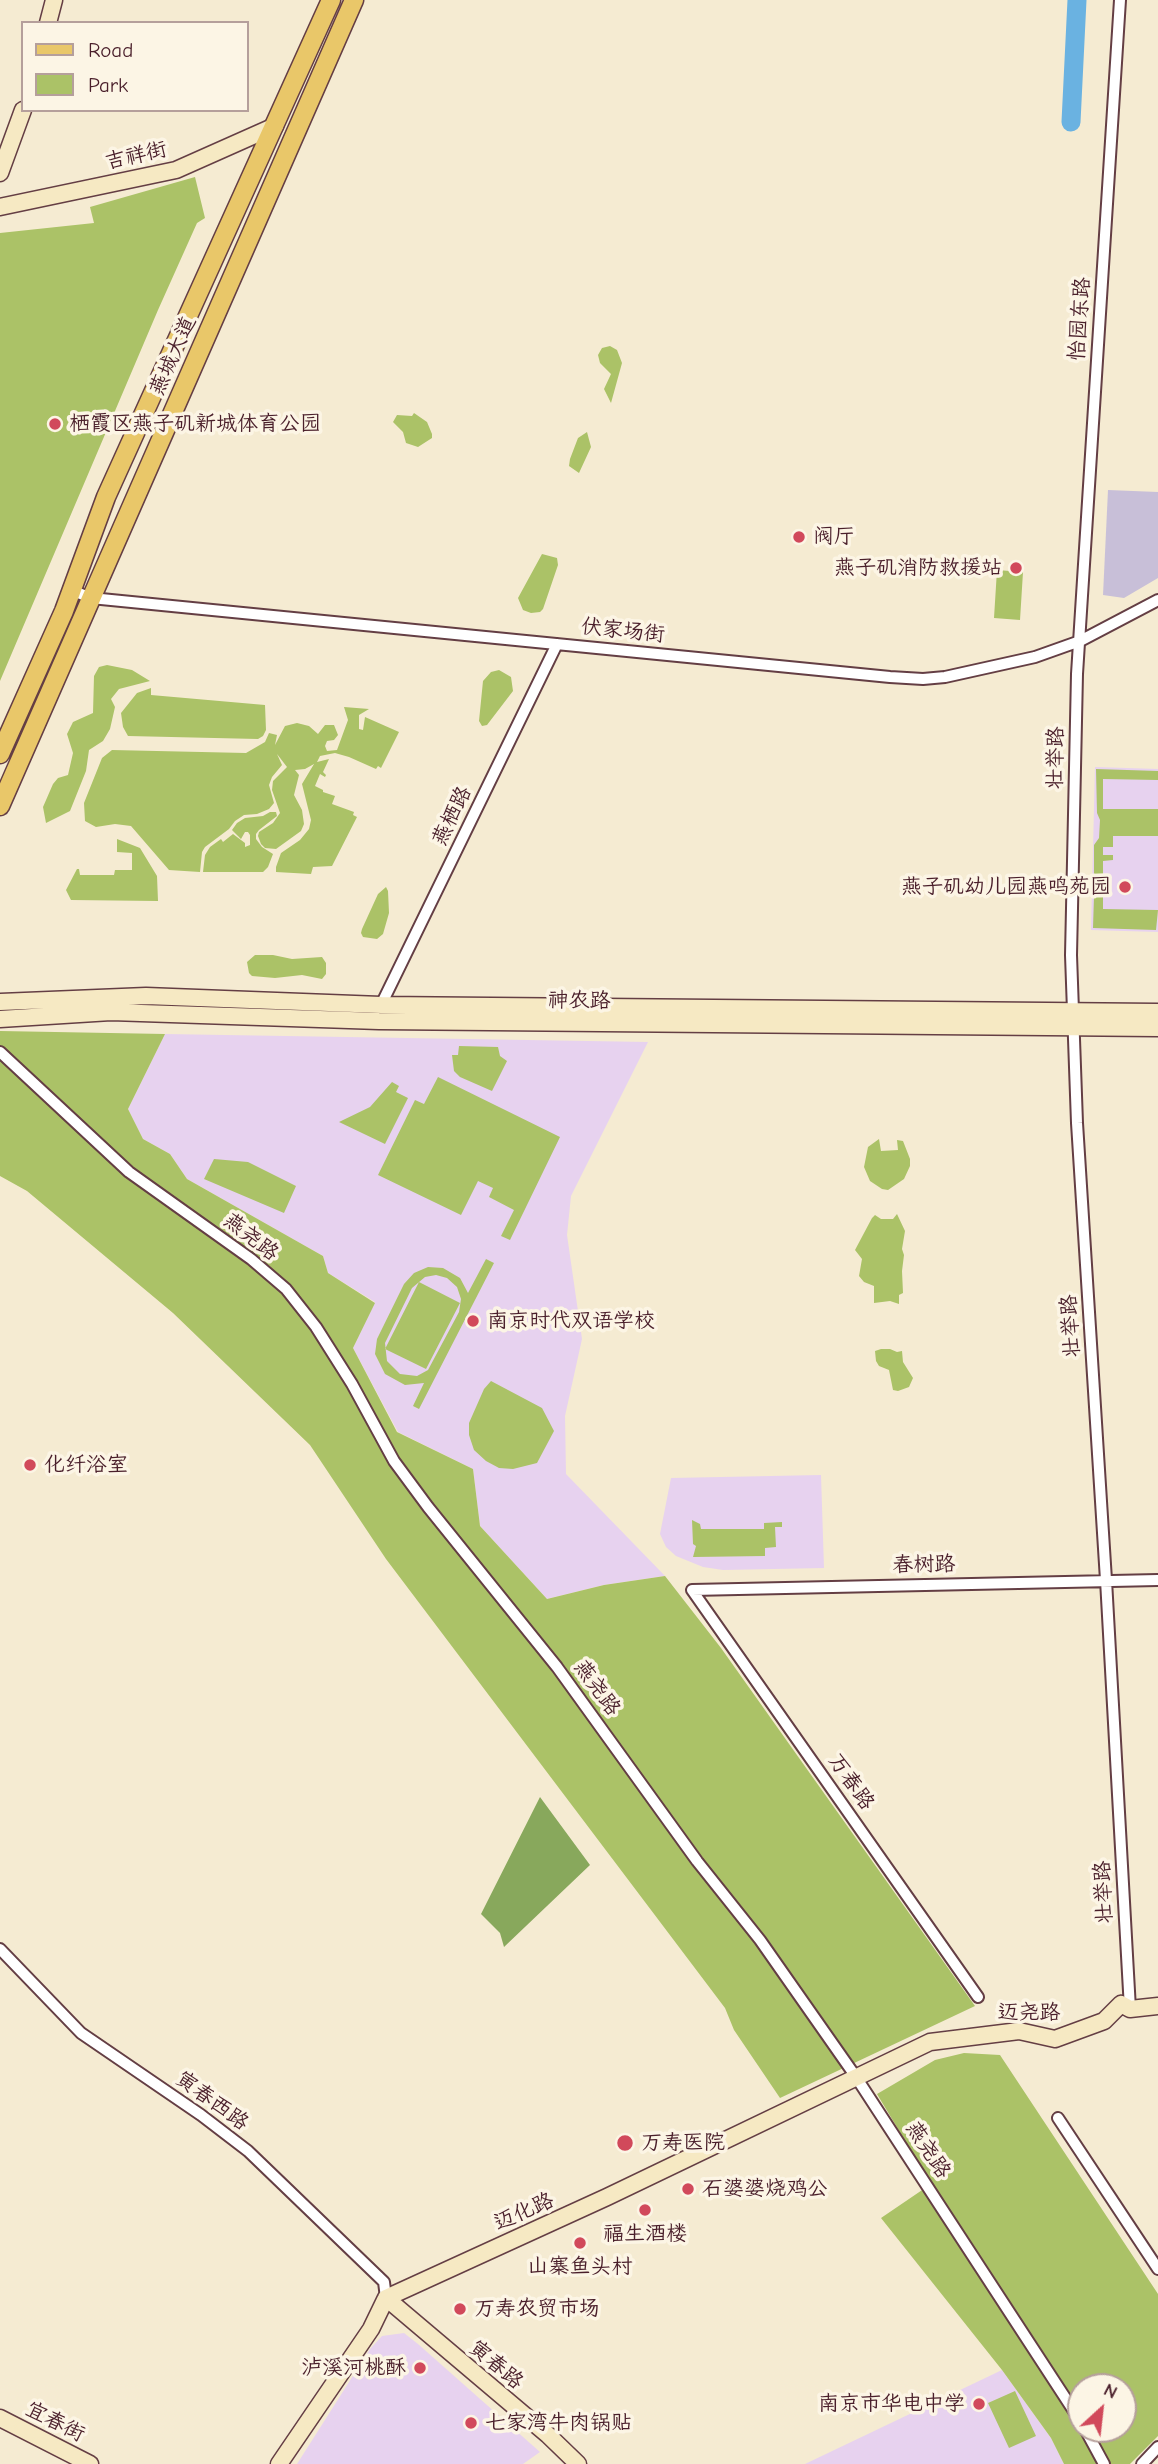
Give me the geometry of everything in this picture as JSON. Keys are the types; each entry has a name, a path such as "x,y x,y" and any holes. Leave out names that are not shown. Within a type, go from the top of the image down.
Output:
{"main road":[{"name":"燕城大道","path":"0,754 71,590 106,498 331,0"},
{"name":"燕城大道","path":"0,806 354,0"}],"street":[{"path":"49,21 54,0"},
{"name":"怡园东路","path":"1080,641 1120,0"},
{"path":"0,173 22,112"},
{"name":"吉祥街","path":"0,207 176,170 275,125"},
{"name":"伏家场街","path":"71,590 91,598 923,679 945,677 1035,657 1080,641 1158,600"},
{"name":"壮举路","path":"1080,641 1077,674 1072,1019 1130,2009"},
{"name":"燕栖路","path":"381,1005 557,644"},
{"name":"神农路","path":"0,1002 146,996 381,1005 1072,1019 1158,1028"},
{"name":"神农路","path":"0,1019 111,1012 379,1021 1072,1019 1158,1012"},
{"name":"燕尧路","path":"4,1056 129,1172 251,1259 285,1289 323,1339 352,1384 394,1461 557,1667 697,1861 760,1940 856,2077 1067,2401"},
{"name":"春树路","path":"692,1590 1158,1580"},
{"name":"万春路","path":"692,1590 978,1997"},
{"name":"寅春西路","path":"0,1949 81,2033 201,2115 248,2151 384,2282 386,2298"},
{"name":"迈尧路","path":"856,2077 930,2042 1019,2031 1055,2039 1104,2021 1121,2004 1130,2009 1158,2006"},
{"name":"迈化路","path":"386,2298 607,2197 856,2077"},
{"path":"1058,2118 1158,2269"},
{"path":"279,2464 371,2329 386,2298"},
{"name":"寅春路","path":"386,2298 548,2435 578,2464"},
{"name":"宜春街","path":"0,2418 90,2464"},
{"path":"1093,2443 1104,2464"},
{"path":"1142,2464 1158,2447"}],"shaded area":[{"path":"1108,490 1158,492 1158,578 1124,598 1103,595"},
{"name":"燕子矶幼儿园燕鸣苑园","path":"1095,767 1158,769 1158,932 1091,930"},
{"name":"南京时代双语学校","path":"165,1034 648,1042 571,1196 567,1235 582,1339 565,1416 566,1474 665,1576 604,1585 547,1599 480,1526 473,1469 398,1432 353,1348 375,1302 328,1273 323,1256 187,1179 170,1154 143,1139 128,1109"},
{"path":"821,1475 824,1568 723,1570 703,1567 676,1556 666,1547 660,1534 671,1478"},
{"path":"404,2333 540,2452 523,2464 297,2464 370,2349 382,2336"},
{"name":"南京市华电中学","path":"1002,2370 1051,2438 1064,2464 805,2464"}],"green space":[{"name":"栖霞区燕子矶新城体育公园","path":"195,177 205,218 197,223 158,310 0,681 0,233 94,223 90,207"},
{"path":"610,346 617,350 622,363 611,403 604,389 611,374 600,363 598,355 602,348"},
{"path":"414,413 427,422 432,434 432,438 418,447 406,443 403,432 393,422 397,415 412,416"},
{"path":"587,432 591,447 579,473 569,466 570,459 578,438"},
{"path":"542,554 557,558 558,565 543,609 531,613 523,610 518,598"},
{"path":"997,570 1023,572 1020,620 994,618"},
{"path":"107,665 132,670 150,681 119,689 111,699 115,707 110,729 103,741 89,750 86,771 70,811 46,823 43,807 53,784 58,778 68,775 73,753 67,734 73,722 93,713 94,676 99,667"},
{"path":"499,670 511,677 513,691 487,725 482,726 479,721 483,681 491,672"},
{"path":"151,688 151,695 265,705 266,730 258,739 128,736 123,727 121,713 137,693"},
{"path":"344,707 369,709 359,715 359,729 363,730 365,717 399,732 381,768 378,766 376,769 335,753 320,756 317,762 329,759 323,772 325,777 320,774 315,786 335,796 332,804 354,812 353,815 357,817 332,866 313,867 311,874 276,872 281,853 300,840 309,829 311,820 302,784 314,764 295,770 299,775 294,795 302,810 304,824 301,831 276,849 265,848 261,844 259,832 273,823 280,813 272,790 273,781 287,767 277,754 282,765 269,785 274,803 269,809 257,814 244,815 205,847 200,872 169,870 131,826 115,824 96,827 85,821 84,803 102,758 112,750 246,753 265,742 269,733 277,735 275,745 285,726 297,723 309,726 318,734 325,725 334,725 338,735 334,740 327,741 325,746 327,751 337,750 348,720"},
{"path":"1096,769 1158,771 1158,780 1103,779 1103,809 1158,809 1158,836 1113,836 1113,847 1103,847 1103,855 1113,855 1113,860 1103,861 1103,909 1158,910 1156,930 1093,928 1094,896 1097,896 1098,878 1094,877 1094,845 1099,838 1100,820 1097,813"},
{"path":"276,812 277,816 256,834 262,847 273,854 263,872 203,872 205,855 210,847 233,834 245,843 245,847 250,845 248,832 245,832 241,839 232,830 245,818 263,816"},
{"path":"117,839 140,848 157,876 158,901 71,900 66,890 77,869 80,875 114,875 115,870 132,870 132,853 117,852"},
{"path":"386,887 389,913 383,934 377,939 363,937 362,929 378,894"},
{"path":"255,955 292,959 322,957 326,963 326,974 322,979 302,975 275,978 252,976 247,962"},
{"path":"0,1031 165,1034 128,1109 143,1139 170,1154 187,1179 323,1256 328,1273 375,1303 353,1348 397,1432 473,1469 480,1526 547,1599 604,1585 665,1576 721,1648 975,2006 780,2098 734,2030 725,2008 386,1559 310,1445 173,1313 27,1191 0,1176"},
{"path":"459,1046 498,1047 500,1056 507,1061 492,1091 460,1077 454,1071 452,1055 458,1055"},
{"path":"438,1077 560,1137 510,1240 501,1236 514,1210 489,1197 493,1188 478,1181 461,1215 378,1175 415,1100 424,1104"},
{"path":"392,1082 399,1086 396,1092 408,1098 385,1144 339,1122 370,1107"},
{"path":"879,1139 881,1151 898,1150 897,1140 903,1141 910,1159 904,1179 888,1190 870,1181 864,1167 868,1147"},
{"path":"214,1159 248,1162 296,1186 284,1213 204,1179"},
{"path":"897,1214 905,1231 902,1249 903,1293 899,1295 899,1304 890,1301 874,1303 874,1286 864,1282 859,1276 862,1259 855,1250 875,1215 881,1219 893,1219"},
{"path":"486,1259 494,1263 419,1409 413,1406 424,1383 405,1385 385,1374 375,1354 377,1339 404,1284 414,1273 428,1267 443,1268 460,1278 468,1293","holes":["436,1275 447,1278 457,1287 461,1299 459,1312 428,1370 417,1376 400,1374 387,1361 385,1343 412,1288 425,1277"]},
{"path":"419,1282 460,1303 426,1369 385,1349"},
{"path":"875,1351 902,1351 903,1362 913,1378 909,1387 893,1390 889,1370 879,1366 876,1361"},
{"path":"491,1381 542,1408 554,1431 537,1463 513,1469 499,1468 474,1450 469,1435 469,1423 484,1389"},
{"path":"692,1520 700,1524 701,1529 764,1529 764,1523 782,1522 782,1527 775,1527 776,1547 765,1548 765,1556 693,1557 696,1546 693,1544"},
{"path":"540,1797 590,1865 504,1947 500,1933 481,1914"},
{"path":"964,2053 1000,2055 1158,2294 1158,2436 1130,2464 1064,2464 1051,2438 1002,2370 881,2218 931,2184 877,2094 935,2060"},
{"path":"1015,2391 1036,2436 1009,2448 988,2403"}],"waterway":[{"path":"1071,122 1077,0"}],"place":[{"name":"栖霞区燕子矶新城体育公园","path":"55,424"},
{"name":"阀厅","path":"799,537"},
{"name":"燕子矶消防救援站","path":"1016,568"},
{"name":"燕子矶幼儿园燕鸣苑园","path":"1125,887"},
{"name":"南京时代双语学校","path":"473,1321"},
{"name":"化纤浴室","path":"30,1465"},
{"name":"万寿医院","path":"625,2143"},
{"name":"石婆婆烧鸡公","path":"688,2189"},
{"name":"福生酒楼","path":"645,2210"},
{"name":"山寨鱼头村","path":"580,2243"},
{"name":"万寿农贸市场","path":"460,2309"},
{"name":"泸溪河桃酥","path":"420,2368"},
{"name":"南京市华电中学","path":"979,2404"},
{"name":"七家湾牛肉锅贴","path":"471,2423"}]}
